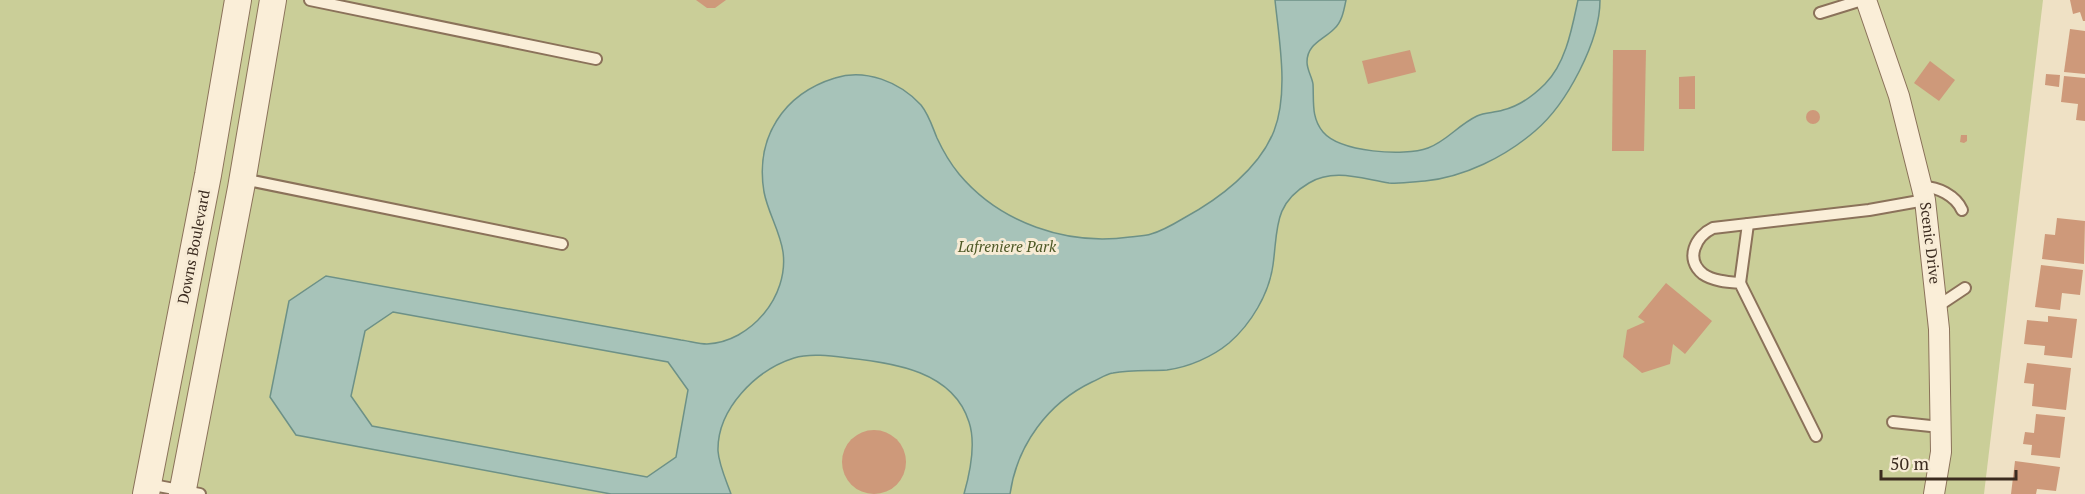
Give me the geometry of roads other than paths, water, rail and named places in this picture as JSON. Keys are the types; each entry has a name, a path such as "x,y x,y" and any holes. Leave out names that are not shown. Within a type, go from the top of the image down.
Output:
{"street":[{"name":"Downs Boulevard","path":"147,489 208,175 238,0"},
{"path":"189,493 273,0"},
{"name":"Scenic Drive","path":"1864,0 1899,96 1924,193 1938,306 1941,452 1934,494"}],"lane":[{"path":"310,0 596,59"},
{"path":"1820,13 1864,0"},
{"path":"243,179 562,244"},
{"path":"1740,283 1717,280 1703,274 1696,266 1693,255 1695,244 1702,233 1713,228 1869,210 1924,193 1932,187 1956,200 1962,210"},
{"path":"1749,224 1740,283 1816,436"},
{"path":"1938,306 1965,288"},
{"path":"1893,422 1940,427"},
{"path":"147,489 189,493"}],"water":[{"path":"1275,0 1346,0 1339,23 1316,43 1308,56 1307,65 1313,84 1314,109 1319,127 1331,139 1343,144 1373,151 1404,152 1428,148 1477,116 1509,108 1531,96 1552,76 1563,56 1578,0 1600,0 1594,34 1580,71 1559,105 1535,131 1497,157 1469,170 1440,179 1389,183 1338,175 1319,179 1297,191 1279,218 1268,287 1245,327 1215,353 1192,364 1167,370 1126,371 1110,374 1076,391 1049,414 1027,443 1014,476 1010,494 964,494 971,458 971,430 961,405 950,391 920,373 866,360 821,355 800,356 766,372 741,393 724,420 719,435 719,456 731,494 611,494 296,435 270,397 289,301 326,276 701,344 723,341 738,335 764,314 780,285 783,269 783,252 764,192 762,172 769,136 787,107 801,95 817,85 846,75 881,79 913,97 926,113 942,148 959,174 994,206 1015,218 1059,234 1082,238 1106,239 1155,233 1211,202 1224,192 1259,158 1267,145 1279,116 1282,83","holes":["393,312 668,362 688,390 676,457 647,477 372,426 351,396 365,331"]}],"park label":[{"name":"Lafreniere Park","path":"1007,247"}]}
